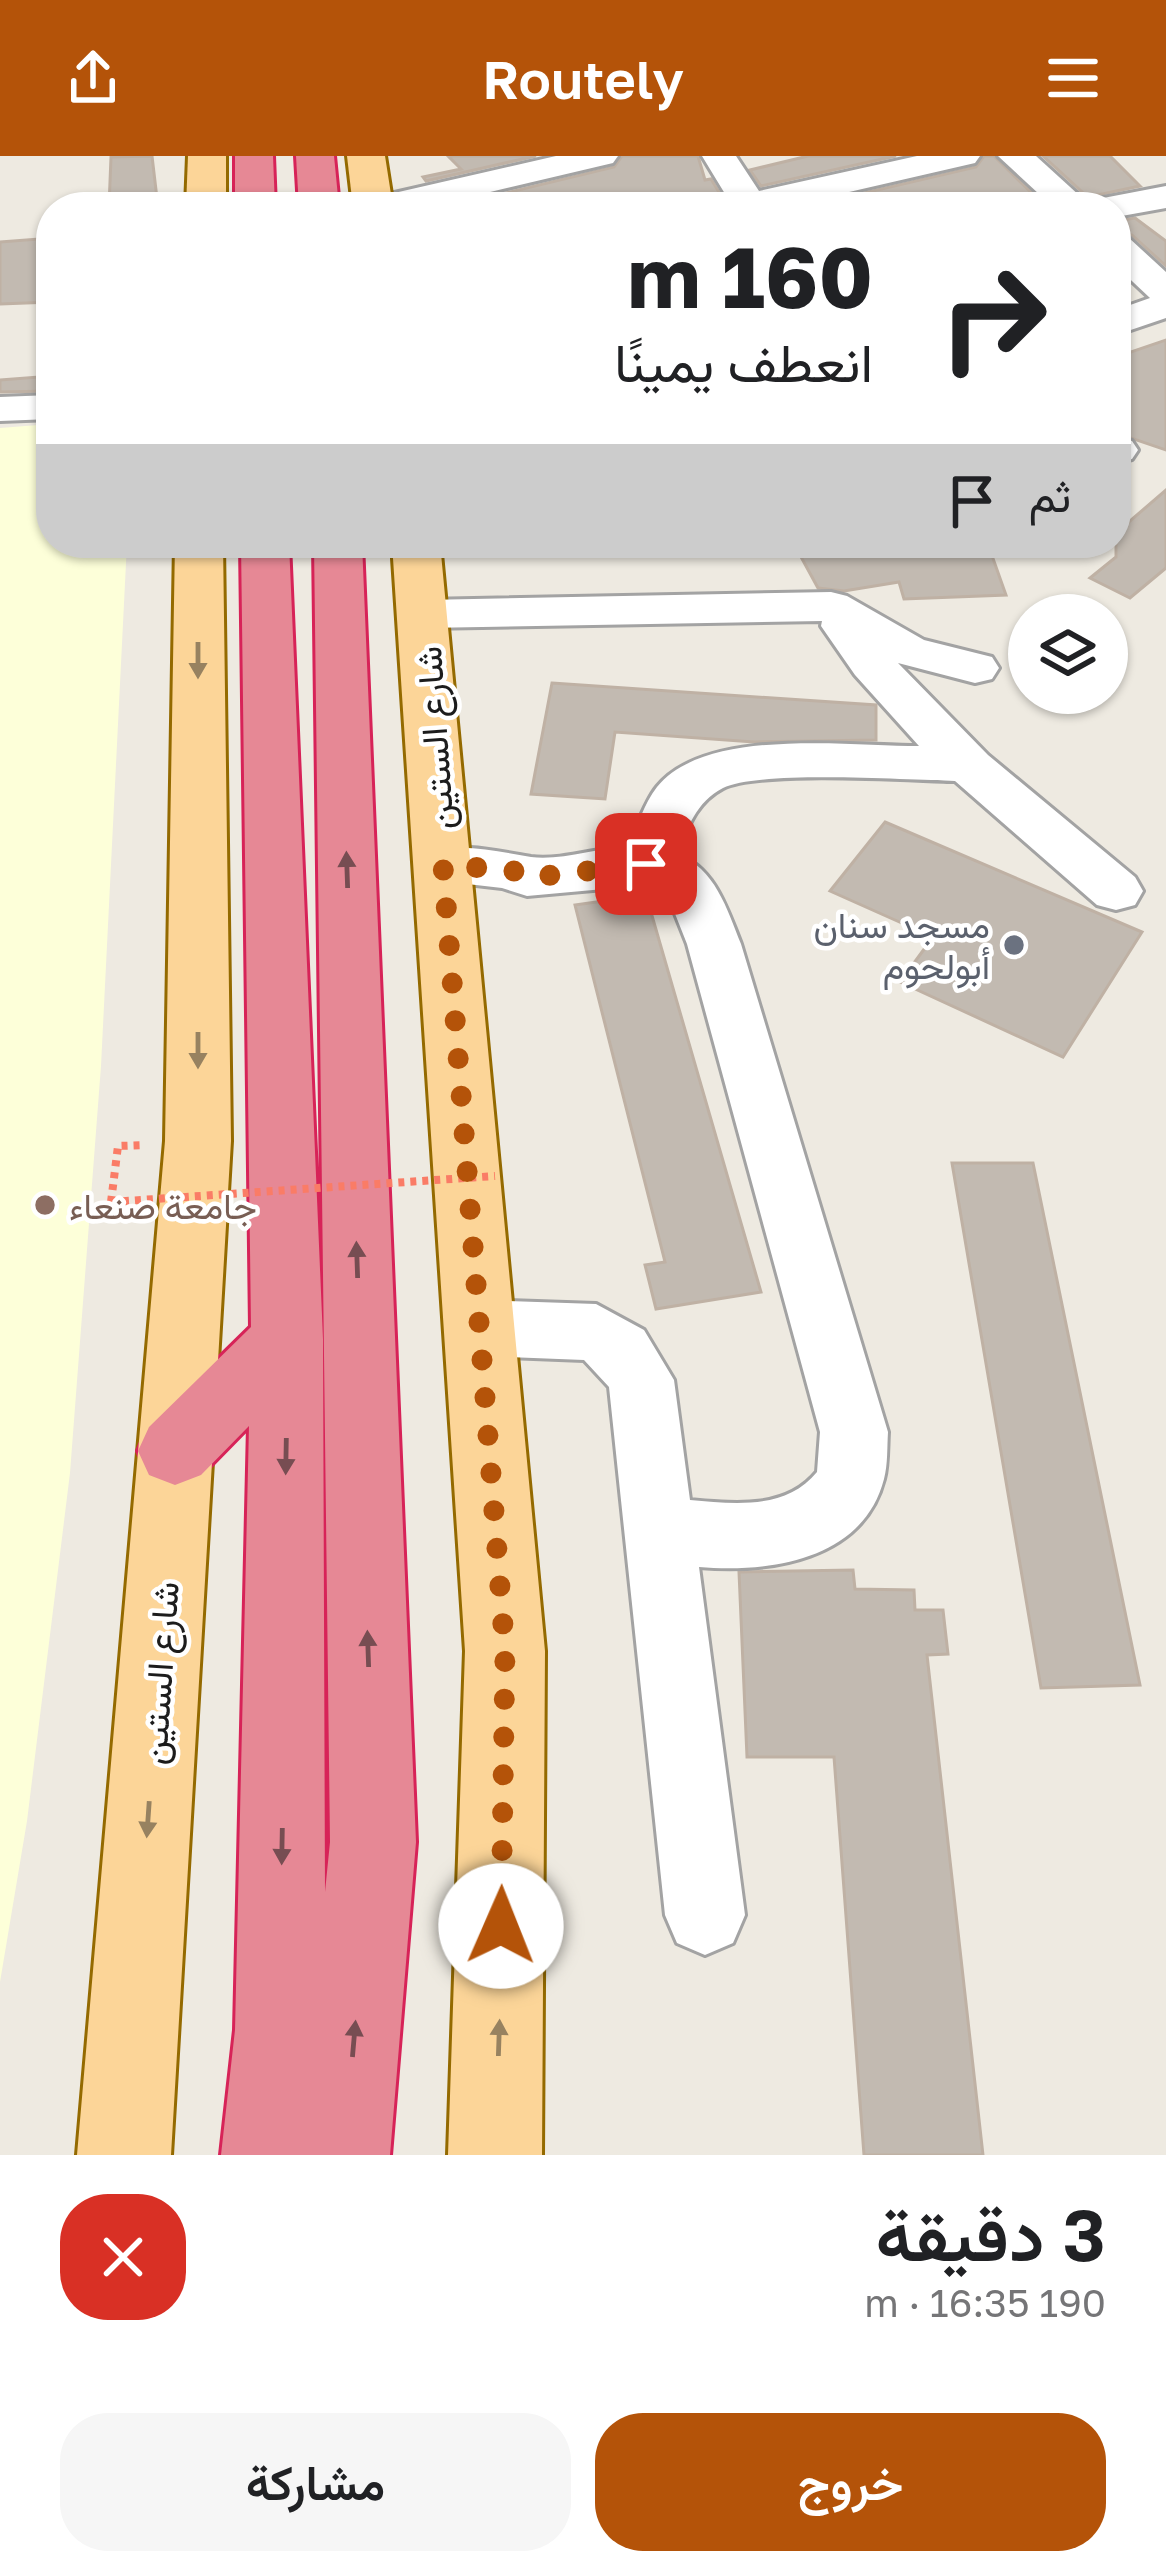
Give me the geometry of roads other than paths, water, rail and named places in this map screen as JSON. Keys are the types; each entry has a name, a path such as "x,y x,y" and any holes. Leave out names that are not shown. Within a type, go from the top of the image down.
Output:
{"highway":[{"path":"254,156 255,192"},
{"path":"315,156 319,192"},
{"path":"265,558 287,1339 280,2030 268,2155"},
{"path":"338,558 373,1842 344,2155"},
{"path":"175,1451 287,1339"}],"main road":[{"path":"206,192 207,156"},
{"path":"366,156 374,192"},
{"name":"شارع الستين","path":"124,2155 198,1141 199,558"},
{"name":"شارع الستين","path":"418,558 505,1651 495,2155"}],"street":[{"path":"443,192 601,156"},
{"path":"718,156 741,192"},
{"path":"810,192 963,156"},
{"path":"1015,156 1057,192"},
{"path":"1131,203 1166,197"},
{"path":"1131,260 1166,292"},
{"path":"1131,318 1166,305"},
{"path":"0,409 36,407"},
{"path":"424,614 831,606 908,651 975,668"},
{"path":"831,606 868,661 967,764 1115,891"},
{"path":"646,864 676,796 713,770 786,762 967,764"},
{"path":"443,866 510,869 527,878 646,864 677,874 714,944 854,1432 848,1487 826,1511 788,1532 732,1537 660,1531"},
{"path":"479,1328 596,1332 621,1350 641,1380 705,1915"}],"place":[{"name":"مسجد سنان أبولحوم","path":"1014,945"},
{"name":"جامعة صنعاء","path":"45,1205"}]}
